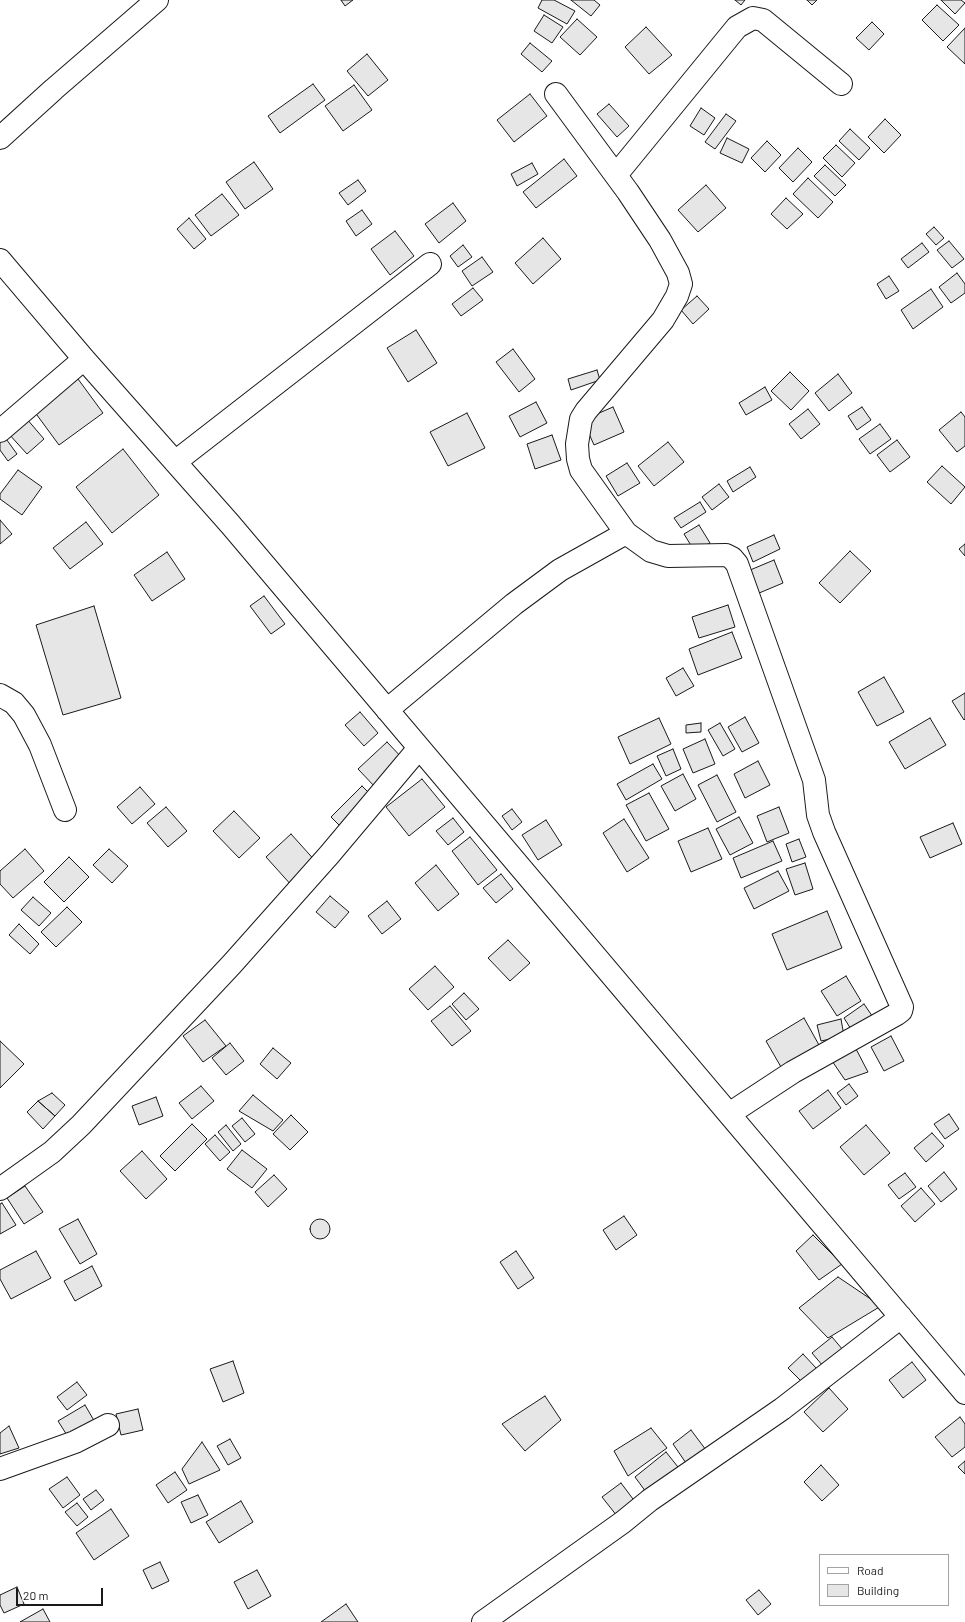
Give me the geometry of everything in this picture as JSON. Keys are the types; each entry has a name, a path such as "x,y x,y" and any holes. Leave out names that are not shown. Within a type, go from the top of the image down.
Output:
{"street":[{"path":"0,138 157,0"},
{"path":"616,175 727,38 737,27 749,20 754,18 763,20 841,84"},
{"path":"556,94 616,175 660,240 678,273 681,284 677,296 663,320 586,411 581,419 578,430 577,452 581,470 626,533 651,552 668,556 726,555 732,558 737,564 814,780 818,815 824,832 902,1007 897,1014 793,1072 729,1114"},
{"path":"0,260 84,359 230,524 965,1392"},
{"path":"175,462 430,264"},
{"path":"0,431 84,359"},
{"path":"387,710 514,604 554,574 626,533"},
{"path":"0,695 14,703 24,715 40,745 65,810"},
{"path":"0,1189 52,1152 81,1125 232,964 329,854 419,748"},
{"path":"483,1622 623,1522 650,1500 782,1409 901,1317"},
{"path":"0,1469 75,1442 108,1425"}],"building":[{"path":"341,0 353,0 345,6"},
{"path":"542,0 554,0 575,11 567,24 538,8"},
{"path":"571,0 594,0 600,5 591,16"},
{"path":"735,0 745,0 741,5"},
{"path":"807,0 817,0 812,5"},
{"path":"941,0 961,0 965,3 955,14"},
{"path":"937,5 959,25 943,41 922,20"},
{"path":"544,15 563,27 552,43 534,31"},
{"path":"577,19 597,37 580,55 560,37"},
{"path":"872,22 884,34 869,50 856,38"},
{"path":"646,27 672,55 649,74 625,47"},
{"path":"965,28 965,64 947,47"},
{"path":"530,43 552,61 542,72 521,54"},
{"path":"367,54 388,80 368,96 347,71"},
{"path":"313,84 325,100 280,133 268,116"},
{"path":"354,85 372,110 343,131 325,106"},
{"path":"530,94 547,116 514,142 497,120"},
{"path":"609,104 629,126 617,137 597,114"},
{"path":"701,108 715,118 704,135 690,126"},
{"path":"726,114 736,121 715,149 705,142"},
{"path":"885,119 901,135 884,153 868,137"},
{"path":"850,129 870,148 859,160 839,141"},
{"path":"727,138 749,149 742,163 720,153"},
{"path":"767,141 781,155 765,172 751,158"},
{"path":"836,145 855,163 842,177 823,158"},
{"path":"798,148 812,162 793,182 779,168"},
{"path":"564,159 577,176 536,208 523,192"},
{"path":"254,162 273,189 245,209 226,182"},
{"path":"532,163 538,174 517,186 511,174"},
{"path":"825,165 846,185 835,196 814,176"},
{"path":"808,178 833,202 818,218 793,194"},
{"path":"358,180 366,191 348,205 339,193"},
{"path":"706,185 726,208 698,232 678,210"},
{"path":"222,194 239,215 211,236 195,215"},
{"path":"786,198 803,214 787,229 771,214"},
{"path":"453,203 466,221 439,243 425,224"},
{"path":"362,210 372,224 356,236 346,221"},
{"path":"189,218 206,239 194,249 177,229"},
{"path":"934,227 944,238 936,245 926,234"},
{"path":"395,231 414,256 390,275 371,249"},
{"path":"543,238 561,259 533,284 515,263"},
{"path":"949,241 964,259 952,268 937,250"},
{"path":"922,243 929,252 908,268 901,259"},
{"path":"463,245 472,257 458,267 450,256"},
{"path":"482,257 493,272 472,286 462,271"},
{"path":"957,273 965,284 965,293 951,303 939,287"},
{"path":"889,276 899,291 886,299 877,284"},
{"path":"473,288 483,300 461,316 452,304"},
{"path":"931,289 943,307 913,329 901,310"},
{"path":"697,296 709,309 693,324 681,310"},
{"path":"416,330 437,363 408,382 387,348"},
{"path":"513,349 535,379 519,392 496,362"},
{"path":"597,370 600,380 571,390 568,379"},
{"path":"790,372 809,391 791,410 771,391"},
{"path":"838,374 852,393 829,411 815,393"},
{"path":"78,379 103,413 59,445 34,411"},
{"path":"765,387 772,400 746,415 739,403"},
{"path":"536,402 547,423 520,437 509,416"},
{"path":"613,407 624,432 594,445 583,420"},
{"path":"862,407 871,420 857,430 848,416"},
{"path":"808,409 820,424 801,439 789,424"},
{"path":"961,412 965,417 965,446 957,452 939,430"},
{"path":"467,413 485,448 448,466 430,432"},
{"path":"26,418 44,439 27,454 8,433"},
{"path":"880,424 891,439 870,454 859,439"},
{"path":"552,435 561,460 535,469 527,444"},
{"path":"4,436 17,454 8,461 0,450 0,439"},
{"path":"897,440 910,457 890,472 877,455"},
{"path":"668,442 684,462 654,486 638,466"},
{"path":"123,449 159,495 112,533 76,487"},
{"path":"627,463 640,483 618,496 606,476"},
{"path":"942,466 965,487 951,504 927,482"},
{"path":"750,467 756,477 733,492 727,481"},
{"path":"18,470 42,487 22,515 0,499 0,494"},
{"path":"719,484 729,497 712,510 702,497"},
{"path":"700,502 706,512 681,528 674,518"},
{"path":"0,520 12,534 0,544"},
{"path":"86,522 103,544 70,569 53,548"},
{"path":"699,525 710,543 695,552 684,534"},
{"path":"774,535 780,549 753,562 747,547"},
{"path":"965,544 965,556 959,549"},
{"path":"850,551 871,571 840,603 819,583"},
{"path":"167,552 185,579 152,601 134,575"},
{"path":"774,560 783,583 752,596 743,573"},
{"path":"264,596 285,624 271,634 250,606"},
{"path":"728,605 735,627 699,638 692,617"},
{"path":"94,606 121,698 63,715 36,625"},
{"path":"732,632 742,658 698,675 689,649"},
{"path":"683,668 694,686 676,696 666,678"},
{"path":"884,677 904,712 877,726 858,692"},
{"path":"965,693 965,719 964,720 952,701"},
{"path":"360,712 378,733 364,746 345,725"},
{"path":"745,717 759,743 742,752 728,727"},
{"path":"659,718 671,744 630,764 618,737"},
{"path":"930,718 946,745 905,769 889,742"},
{"path":"701,723 701,732 686,733 686,725"},
{"path":"720,723 735,749 723,756 708,730"},
{"path":"705,739 715,764 693,773 683,749"},
{"path":"387,742 405,761 376,788 358,769"},
{"path":"673,749 681,769 666,776 657,756"},
{"path":"758,761 770,785 745,798 734,774"},
{"path":"653,764 662,779 626,800 617,784"},
{"path":"683,774 696,799 675,811 661,786"},
{"path":"717,775 736,812 717,822 698,785"},
{"path":"422,779 445,807 409,836 386,807"},
{"path":"362,786 374,798 343,829 331,817"},
{"path":"140,787 155,804 132,824 117,807"},
{"path":"649,793 669,829 646,841 626,805"},
{"path":"166,807 187,831 168,847 147,823"},
{"path":"779,807 789,833 767,842 757,816"},
{"path":"512,809 522,822 512,830 502,816"},
{"path":"234,811 260,838 239,858 213,831"},
{"path":"739,817 753,843 730,855 716,829"},
{"path":"453,818 464,832 448,845 436,831"},
{"path":"624,819 649,858 627,872 603,833"},
{"path":"546,820 562,845 538,860 522,835"},
{"path":"953,823 962,844 930,858 920,837"},
{"path":"708,828 722,859 691,872 678,841"},
{"path":"291,834 318,864 293,887 266,857"},
{"path":"470,837 497,870 478,885 452,851"},
{"path":"799,839 806,857 792,862 786,844"},
{"path":"773,841 782,861 741,878 733,858"},
{"path":"25,849 44,871 13,898 0,884 0,871"},
{"path":"109,849 128,866 112,883 93,865"},
{"path":"69,857 89,877 64,902 44,882"},
{"path":"805,863 813,889 795,895 786,869"},
{"path":"436,865 459,894 438,911 415,883"},
{"path":"778,871 789,891 754,909 744,888"},
{"path":"501,874 513,889 496,903 483,888"},
{"path":"330,896 349,912 335,928 316,912"},
{"path":"33,897 51,913 39,926 21,910"},
{"path":"387,901 401,919 382,934 368,916"},
{"path":"67,907 82,922 56,947 41,932"},
{"path":"827,911 842,948 787,970 772,934"},
{"path":"19,924 39,944 30,954 9,935"},
{"path":"508,940 530,963 510,981 488,958"},
{"path":"435,966 454,987 428,1010 409,989"},
{"path":"846,976 861,1001 837,1016 821,991"},
{"path":"464,993 479,1009 466,1020 452,1004"},
{"path":"864,1004 875,1020 854,1034 844,1018"},
{"path":"450,1006 471,1031 452,1046 431,1021"},
{"path":"804,1018 819,1045 781,1067 766,1041"},
{"path":"841,1019 844,1036 821,1041 817,1025"},
{"path":"205,1020 226,1046 203,1062 183,1036"},
{"path":"891,1036 904,1061 884,1071 871,1047"},
{"path":"0,1041 24,1064 0,1088"},
{"path":"230,1043 244,1061 226,1075 212,1058"},
{"path":"855,1047 868,1072 845,1080 830,1058"},
{"path":"273,1048 291,1063 277,1079 260,1064"},
{"path":"849,1084 858,1096 846,1105 837,1093"},
{"path":"201,1086 214,1101 192,1119 179,1103"},
{"path":"828,1090 841,1108 813,1129 799,1111"},
{"path":"52,1093 65,1105 55,1116 38,1101"},
{"path":"253,1095 283,1120 273,1131 239,1111"},
{"path":"156,1097 163,1116 139,1125 132,1106"},
{"path":"38,1101 55,1116 43,1129 27,1112"},
{"path":"949,1114 959,1129 945,1139 934,1124"},
{"path":"291,1115 308,1132 290,1150 273,1134"},
{"path":"242,1118 255,1134 245,1142 232,1126"},
{"path":"192,1124 207,1139 175,1171 160,1156"},
{"path":"226,1125 241,1144 233,1151 218,1132"},
{"path":"866,1125 890,1153 864,1175 840,1147"},
{"path":"932,1133 944,1146 926,1162 914,1148"},
{"path":"215,1135 230,1152 220,1161 205,1144"},
{"path":"242,1150 267,1169 252,1188 227,1169"},
{"path":"142,1151 167,1179 146,1199 120,1171"},
{"path":"944,1172 957,1189 941,1202 928,1186"},
{"path":"905,1173 916,1187 899,1199 888,1185"},
{"path":"274,1175 287,1189 268,1207 255,1192"},
{"path":"25,1186 43,1212 24,1224 7,1198"},
{"path":"921,1188 935,1204 915,1222 901,1206"},
{"path":"2,1203 16,1225 0,1234 0,1204"},
{"path":"624,1216 637,1235 616,1250 603,1230"},
{"path":"78,1219 97,1254 80,1264 59,1229"},
{"path":"320,1219 327,1222 330,1229 327,1236 320,1239 313,1236 310,1229 313,1222"},
{"path":"813,1235 842,1264 819,1280 796,1251"},
{"path":"36,1251 51,1278 11,1299 0,1279 0,1270"},
{"path":"516,1251 534,1278 518,1289 500,1262"},
{"path":"92,1266 102,1286 75,1301 64,1281"},
{"path":"838,1277 881,1306 828,1338 799,1308"},
{"path":"832,1337 843,1350 823,1366 812,1353"},
{"path":"803,1354 817,1369 803,1383 788,1368"},
{"path":"233,1361 244,1393 223,1402 210,1369"},
{"path":"912,1362 926,1380 903,1398 889,1380"},
{"path":"77,1382 87,1395 67,1410 57,1397"},
{"path":"829,1388 848,1409 823,1432 804,1412"},
{"path":"545,1396 561,1420 525,1451 502,1424"},
{"path":"85,1405 96,1424 70,1440 58,1421"},
{"path":"138,1409 143,1430 121,1435 116,1414"},
{"path":"960,1417 965,1424 965,1447 952,1457 935,1437"},
{"path":"9,1426 19,1448 0,1454 0,1433"},
{"path":"651,1428 667,1448 628,1476 614,1451"},
{"path":"691,1430 706,1450 686,1463 673,1444"},
{"path":"230,1439 241,1458 228,1465 217,1446"},
{"path":"202,1442 220,1470 189,1484 182,1469"},
{"path":"666,1452 678,1467 646,1492 635,1477"},
{"path":"965,1461 965,1474 958,1467"},
{"path":"821,1465 839,1485 822,1501 804,1482"},
{"path":"175,1472 187,1490 168,1503 156,1485"},
{"path":"67,1477 80,1495 63,1508 49,1489"},
{"path":"621,1483 639,1507 621,1521 602,1497"},
{"path":"96,1490 104,1500 91,1510 83,1499"},
{"path":"198,1495 208,1515 191,1523 181,1502"},
{"path":"241,1501 253,1522 219,1543 206,1522"},
{"path":"77,1503 88,1517 77,1526 65,1512"},
{"path":"111,1509 129,1536 94,1560 76,1533"},
{"path":"160,1562 169,1581 152,1589 143,1570"},
{"path":"257,1570 271,1596 248,1609 234,1582"},
{"path":"17,1587 24,1604 4,1613 0,1605 0,1595"},
{"path":"759,1590 771,1604 758,1615 746,1600"},
{"path":"346,1604 358,1622 321,1622"},
{"path":"43,1609 50,1622 20,1622"}]}
